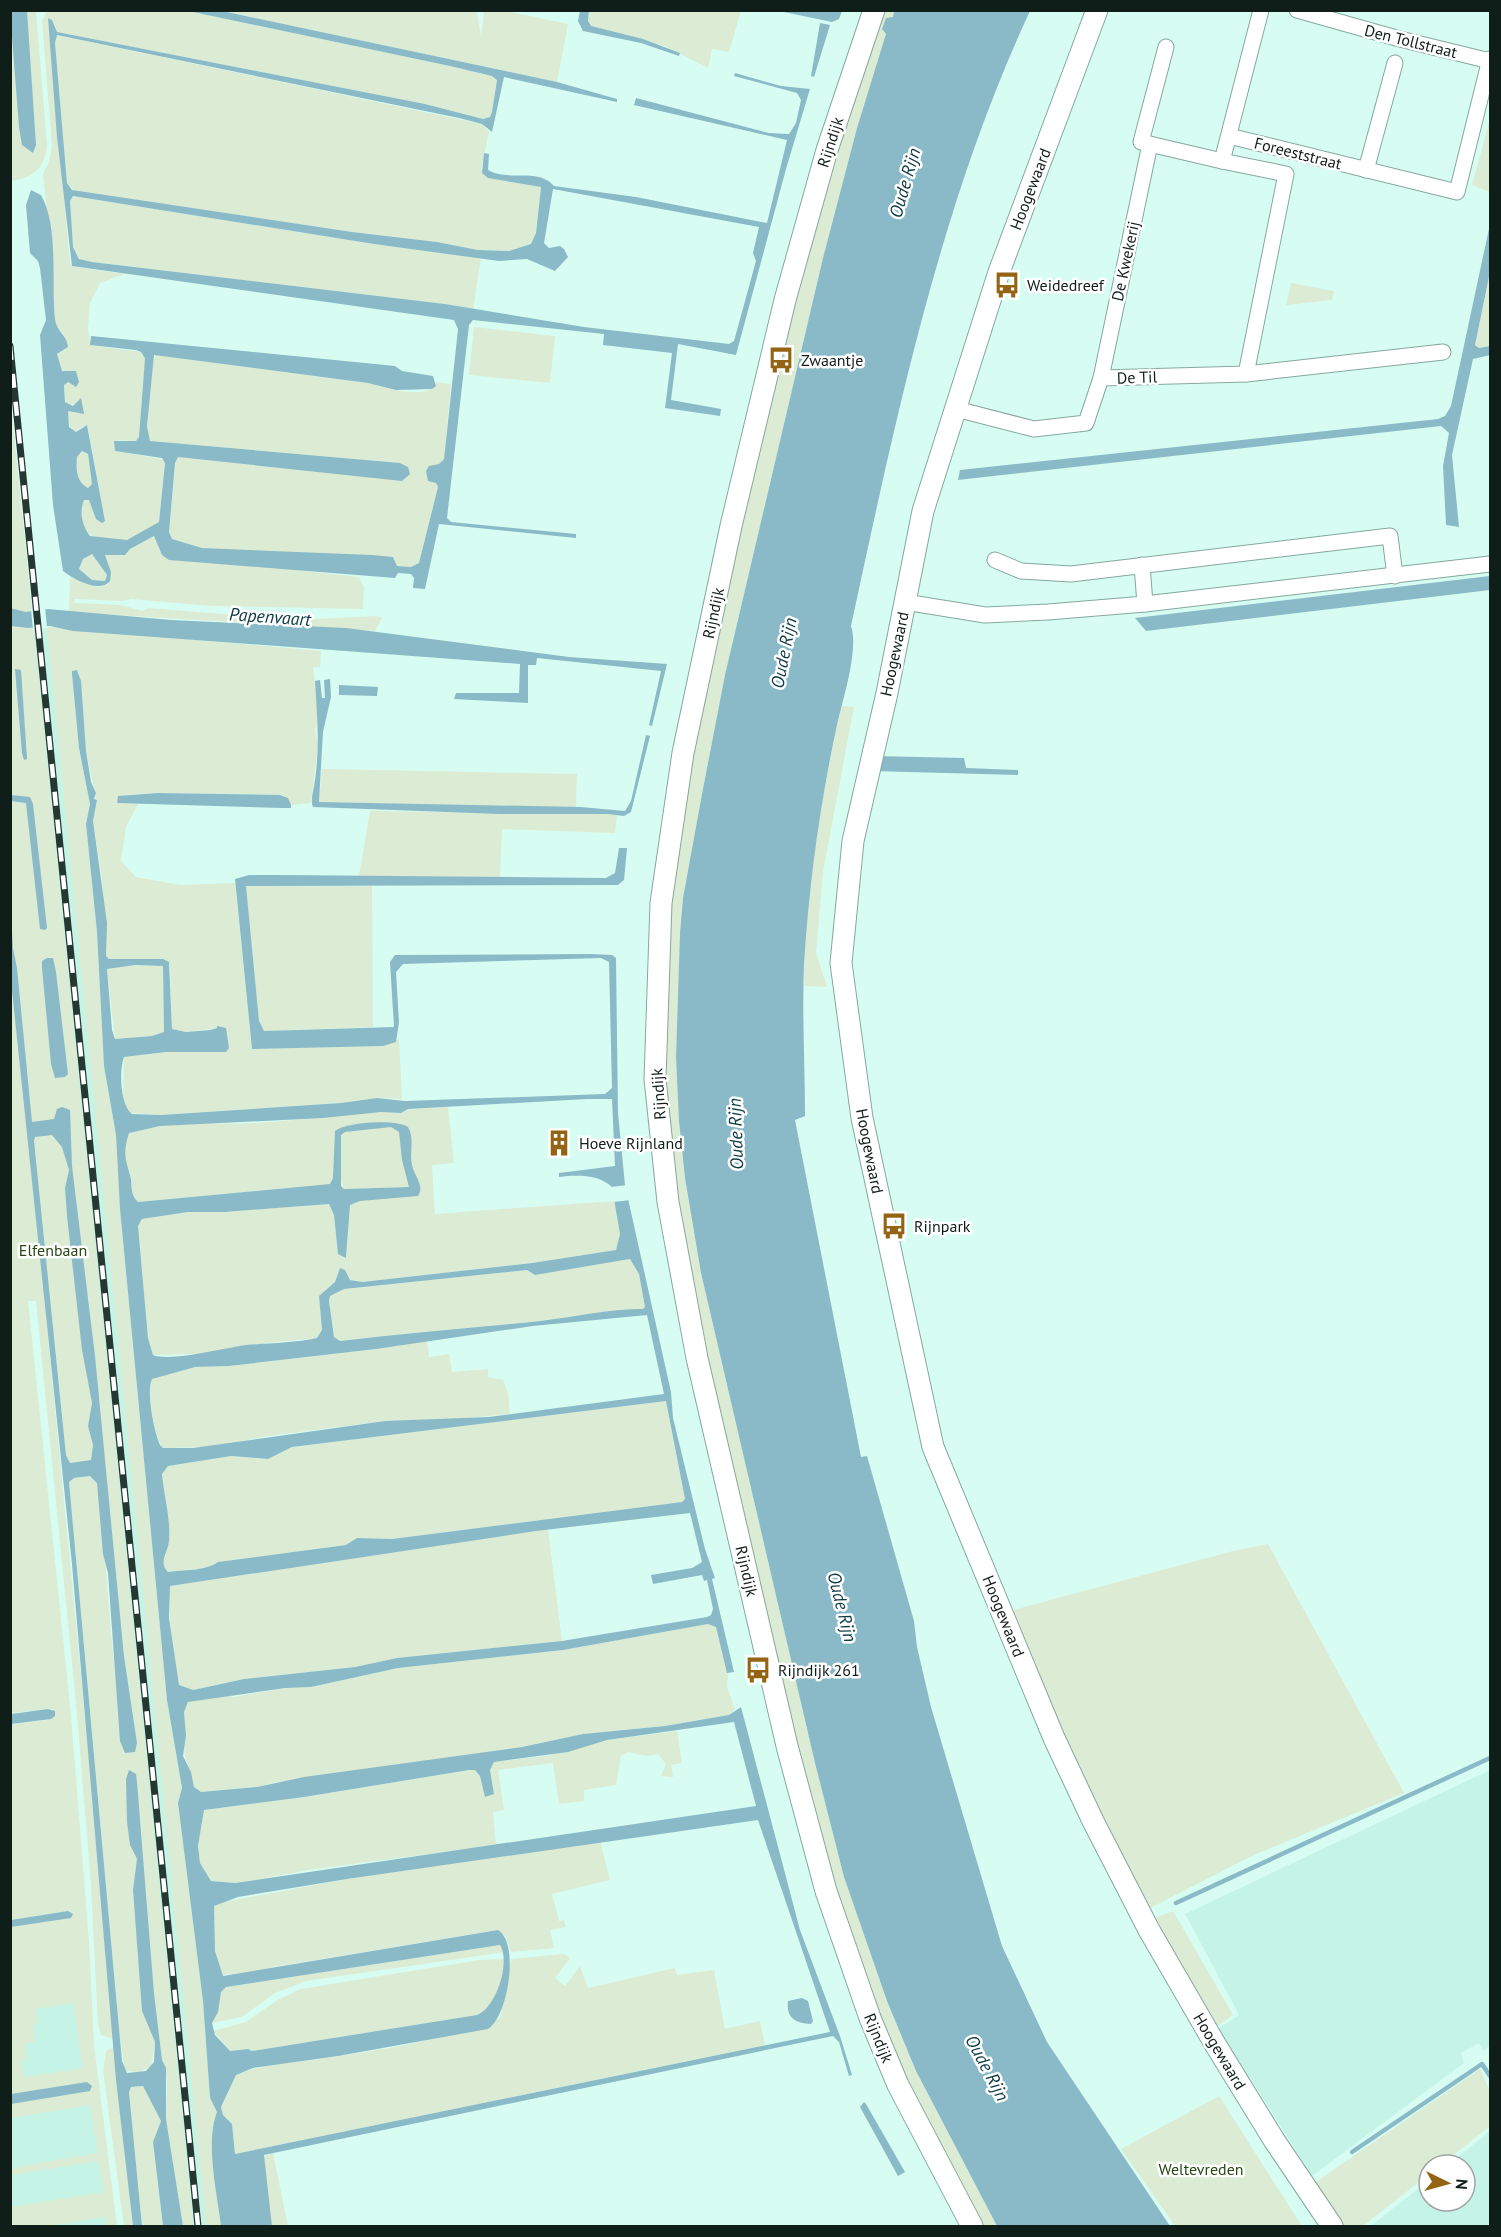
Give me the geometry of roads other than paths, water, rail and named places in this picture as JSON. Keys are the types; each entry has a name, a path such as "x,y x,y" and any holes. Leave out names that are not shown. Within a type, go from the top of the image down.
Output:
{"street":[{"name":"Rijndijk","path":"874,10 824,161 785,300 731,526 683,753 661,903 655,1078 668,1202 697,1358 787,1746 826,1891 870,2018 898,2085 972,2226"},
{"name":"Hoogewaard","path":"1097,10 999,272 923,511 853,841 841,963 862,1118 933,1446 1054,1738 1093,1821 1149,1930 1215,2044 1274,2140 1332,2226"},
{"path":"1222,161 1261,10"},
{"name":"Den Tollstraat","path":"1298,10 1400,39 1490,60"},
{"path":"1166,47 1141,142 1286,174 1246,374"},
{"name":"Foreeststraat","path":"1230,136 1457,192 1490,60"},
{"path":"1366,170 1395,63"},
{"name":"De Kwekerij","path":"1101,378 1150,144"},
{"name":"De Til","path":"956,409 1034,429 1086,423 1101,378 1246,374 1443,352"},
{"path":"995,560 1021,570 1071,574 1390,536 1395,576"},
{"path":"905,602 985,615 1145,604 1491,564"},
{"path":"1142,565 1145,604"}],"water":[{"path":"842,10 839,19 832,22 779,11"},
{"path":"10,11 27,11 36,145 33,153 22,145 19,127"},
{"path":"188,11 222,11 557,82 617,99 617,102 504,77 492,132 482,124 459,118 57,35 55,43 67,183 72,190 352,232 437,242 478,250 509,251 531,244 536,233 541,187 488,178 482,173 484,153 489,154 488,170 504,175 540,177 554,186 636,197 767,223 787,140 634,105 636,98 769,133 789,134 796,123 801,100 797,93 734,76 735,73 781,86 810,89 736,355 678,344 671,400 721,409 720,416 665,408 672,353 603,345 604,334 473,320 469,325 447,518 451,522 576,534 576,538 439,524 425,589 413,588 414,578 411,574 398,573 395,578 169,560 162,555 154,536 130,549 125,555 105,555 111,572 110,581 106,585 86,584 63,571 53,505 40,335 46,320 40,268 38,261 30,253 26,205 31,190 41,195 50,222 55,319 68,347 57,354 62,371 76,371 79,382 76,387 68,382 64,385 65,402 73,406 81,398 84,414 68,411 69,427 76,432 87,425 105,521 102,523 96,519 89,500 84,500 82,519 90,536 127,540 159,522 165,463 162,458 115,451 114,441 136,441 139,437 145,358 141,352 136,350 90,345 91,336 395,366 402,371 433,376 436,386 432,389 396,390 368,383 154,355 147,426 150,441 400,463 408,467 410,474 402,481 178,457 175,463 169,532 172,539 202,548 372,555 393,557 397,566 411,567 419,563 438,487 436,483 428,481 426,471 429,466 439,464 444,459 458,329 454,320 72,266 57,137 48,18 52,20 57,32 425,104 483,119 490,117 497,80 492,76","holes":["553,189 759,227 753,253 756,261 734,341 729,344 584,327 445,304 92,262 79,259 73,247 70,201 73,196 374,244 499,261 527,259 555,271 568,257 560,246 549,248 544,243","82,451 88,454 92,484 88,488 79,479 77,457","92,554 107,575 105,581 92,580 79,569 83,559"]},
{"path":"580,11 589,11 588,21 591,26 643,39 680,53 679,56 641,43 583,31 578,21"},
{"name":"Oude Rijn","path":"894,11 1030,11 998,84 970,159 946,236 885,469 851,626 852,661 825,784 812,874 804,965 805,1116 795,1120 861,1457 867,1456 914,1621 917,1647 931,1707 1002,1946 1047,2042 1170,2226 997,2226 916,2071 887,2001 844,1877 815,1763 701,1273 685,1178 676,1057 683,898 725,675 823,258 857,128 886,34 882,29 886,18 893,17"},
{"path":"820,23 830,25 814,77 811,76"},
{"path":"1490,224 1490,272 1475,345 1479,348 1490,346 1490,355 1473,359 1452,455 1459,527 1446,525 1443,466 1449,433 1441,426 958,480 960,470 1438,419 1445,416 1451,406"},
{"path":"1490,576 1490,590 1146,631 1135,618"},
{"path":"10,608 26,612 48,609 171,620 346,628 569,657 667,664 652,726 649,725 661,671 537,658 536,665 528,665 528,703 454,699 456,693 519,693 520,664 73,631 50,626 28,628 11,626"},
{"path":"15,669 21,670 27,759 24,760 22,753"},
{"path":"77,670 81,681 86,751 91,782 96,793 94,799 97,800 93,821 107,923 106,956 109,959 163,959 169,962 172,1029 186,1032 210,1030 217,1026 226,1028 229,1048 226,1052 166,1052 124,1057 121,1070 123,1095 128,1110 132,1114 161,1115 341,1103 377,1098 405,1101 605,1094 612,1088 609,962 601,958 403,964 396,972 399,1022 396,1042 383,1046 252,1049 235,879 249,875 606,878 615,873 619,848 627,848 624,880 618,885 246,886 259,1021 264,1031 394,1027 390,962 395,955 591,954 612,955 616,958 618,1113 625,1185 671,1392 673,1418 705,1549 715,1578 712,1579 734,1672 727,1673 716,1627 708,1624 563,1650 398,1668 311,1687 285,1688 188,1702 184,1712 186,1735 183,1756 191,1772 194,1787 201,1792 257,1787 304,1777 522,1747 583,1734 665,1726 729,1715 741,1707 800,1930 840,2036 852,2075 849,2076 839,2042 833,2036 264,2155 272,2226 221,2226 212,2153 212,2138 217,2112 210,2098 203,2001 178,1803 182,1788 167,1700 120,1209 116,1135 104,1066 97,932 86,824 90,804 79,748 72,671","holes":["135,965 163,966 164,1032 152,1036 115,1039 112,1030 107,969","612,1099 615,1166 559,1173 559,1177 594,1178 612,1187 620,1234 616,1250 532,1263 362,1282 350,1280 345,1270 340,1268 335,1282 319,1296 322,1330 317,1338 246,1345 185,1356 153,1355 148,1338 138,1226 142,1219 188,1212 225,1212 329,1204 334,1215 338,1254 346,1258 350,1205 360,1201 418,1196 420,1188 412,1165 411,1136 408,1127 393,1123 371,1123 350,1125 335,1131 333,1178 330,1184 138,1202 132,1193 126,1159 125,1150 129,1133 160,1126 323,1118 381,1112 401,1113 408,1109","391,1127 399,1132 402,1160 409,1187 344,1189 341,1186 341,1135 345,1132","630,1259 639,1274 645,1307 540,1321 340,1341 334,1337 329,1301 330,1296 344,1289 527,1270 535,1275","647,1315 664,1394 489,1417 385,1421 193,1448 163,1448 153,1421 150,1393 152,1379 195,1367 229,1366 376,1349 533,1326","666,1401 685,1499 682,1502 392,1539 357,1538 346,1545 218,1562 201,1569 168,1572 164,1561 169,1541 169,1525 162,1474 168,1466 231,1456 268,1459 292,1447","690,1513 702,1562 692,1568 651,1575 653,1584 702,1575 704,1581 707,1580 713,1609 711,1615 707,1617 562,1641 397,1658 355,1667 244,1679 193,1690 179,1685 169,1618 170,1586 536,1531","734,1722 756,1806 235,1883 211,1881 200,1863 198,1846 204,1810 304,1797 469,1770 475,1770 480,1776 485,1797 494,1794 490,1770 494,1762 568,1752 607,1740","758,1820 830,2032 235,2154 232,2124 223,2115 221,2107 236,2075 253,2068 338,2056 488,2029 495,2022 506,1996 509,1980 509,1949 505,1937 498,1930 223,1976 215,1951 214,1906 238,1897 347,1879","500,1945 503,1953 503,1973 496,1994 484,2011 477,2015 252,2051 248,2049 230,2051 215,2035 212,2023 218,2012 221,1992 226,1987"]},
{"path":"330,679 331,697 323,732 319,802 581,807 625,811 631,801 646,735 650,736 631,812 624,816 313,807 318,743 315,681 320,680 322,698 325,698 324,680"},
{"path":"339,685 378,687 377,696 339,695"},
{"path":"875,756 964,758 966,768 1018,770 1018,775 872,771"},
{"path":"158,793 280,795 288,798 291,808 117,803 118,796"},
{"path":"11,795 30,797 33,804 47,928 45,930 40,929 26,803 11,801"},
{"path":"10,901 32,1122 54,1119 57,1109 62,1107 70,1110 72,1166 95,1356 124,1656 137,1743 135,1752 125,1753 120,1741 108,1573 103,1554 97,1483 90,1476 74,1478 69,1482 122,2061 127,2073 146,2071 154,2062 155,2042 142,2011 133,1890 137,1859 130,1845 127,1822 126,1779 129,1770 136,1774 137,1782 154,1993 162,2060 166,2068 166,2119 183,2226 163,2226 153,2142 161,2121 143,2086 131,2087 129,2092 142,2226 133,2226 116,2080 72,1564 11,981","holes":["52,1135 62,1147 69,1170 65,1188 67,1216 82,1350 92,1403 88,1426 93,1445 91,1460 70,1463 66,1455 35,1137"]},
{"path":"53,958 56,972 68,1074 65,1077 55,1078 51,1064 42,968 42,961"},
{"path":"48,1709 55,1711 55,1716 51,1719 11,1724 11,1714"},
{"path":"68,1911 73,1914 71,1918 11,1927 11,1920"},
{"path":"802,1998 808,2001 813,2021 811,2024 796,2021 790,2015 788,2001"},
{"path":"87,2082 92,2086 90,2091 11,2104 11,2094"},
{"path":"864,2102 905,2172 898,2176 860,2107"}],"waterway":[{"path":"1176,1903 1490,1758"},
{"path":"1352,2152 1482,2064 1490,2076"}],"railway":[{"path":"10,346 198,2226"}],"place":[{"name":"Weidedreef","path":"1007,285"},
{"name":"Zwaantje","path":"781,360"},
{"name":"Hoeve Rijnland","path":"559,1143"},
{"name":"Rijnpark","path":"894,1226"},
{"name":"Rijndijk 261","path":"758,1670"}],"water label":[{"name":"Papenvaart","path":"270,617"}],"park label":[{"name":"Elfenbaan","path":"53,1250"},
{"name":"Weltevreden","path":"1201,2169"}]}
